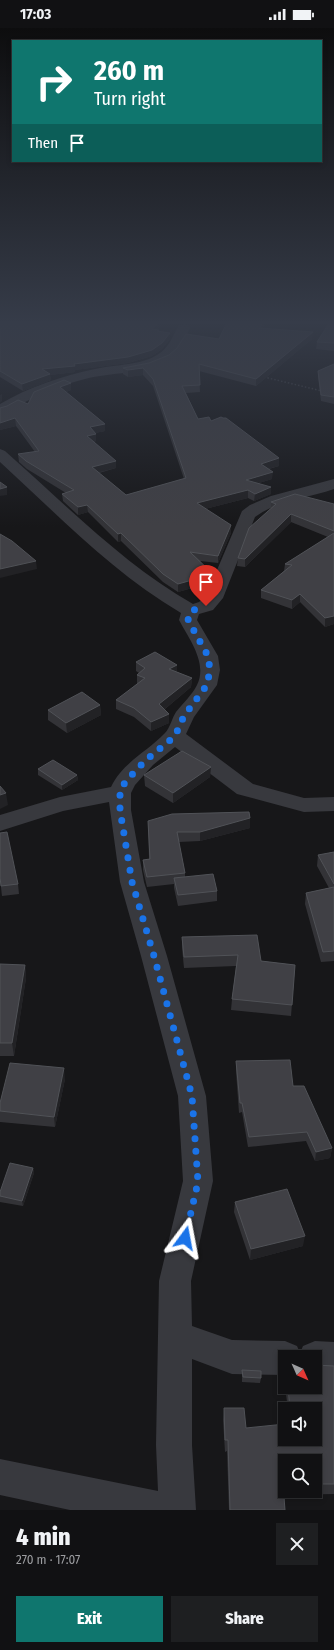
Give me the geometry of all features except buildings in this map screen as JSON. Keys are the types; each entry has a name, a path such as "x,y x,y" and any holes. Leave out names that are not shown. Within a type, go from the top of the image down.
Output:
{"street":[{"path":"0,410 12,402 40,389"},
{"path":"0,454 110,553 160,593 191,611 206,606 214,598 248,514 266,503 334,484"},
{"path":"177,1510 174,1445 175,1281 198,1182 192,1096 154,956 132,882 120,810 120,793 125,782 140,766 175,736 184,716 207,685 210,670 208,656 188,620 191,611"},
{"path":"175,736 245,789 304,805 334,804"},
{"path":"0,822 60,804 120,793"},
{"path":"175,1337 232,1357 278,1358"},
{"path":"322,1358 334,1359"},
{"path":"0,1476 160,1510"}],"path":[{"path":"315,389 323,391"}],"route":[{"path":"185,1238 198,1182 192,1096 179,1045 132,882 120,810 120,793 125,782 146,760 175,736 184,716 207,685 210,670 208,656 188,620 191,611 206,606"}]}
